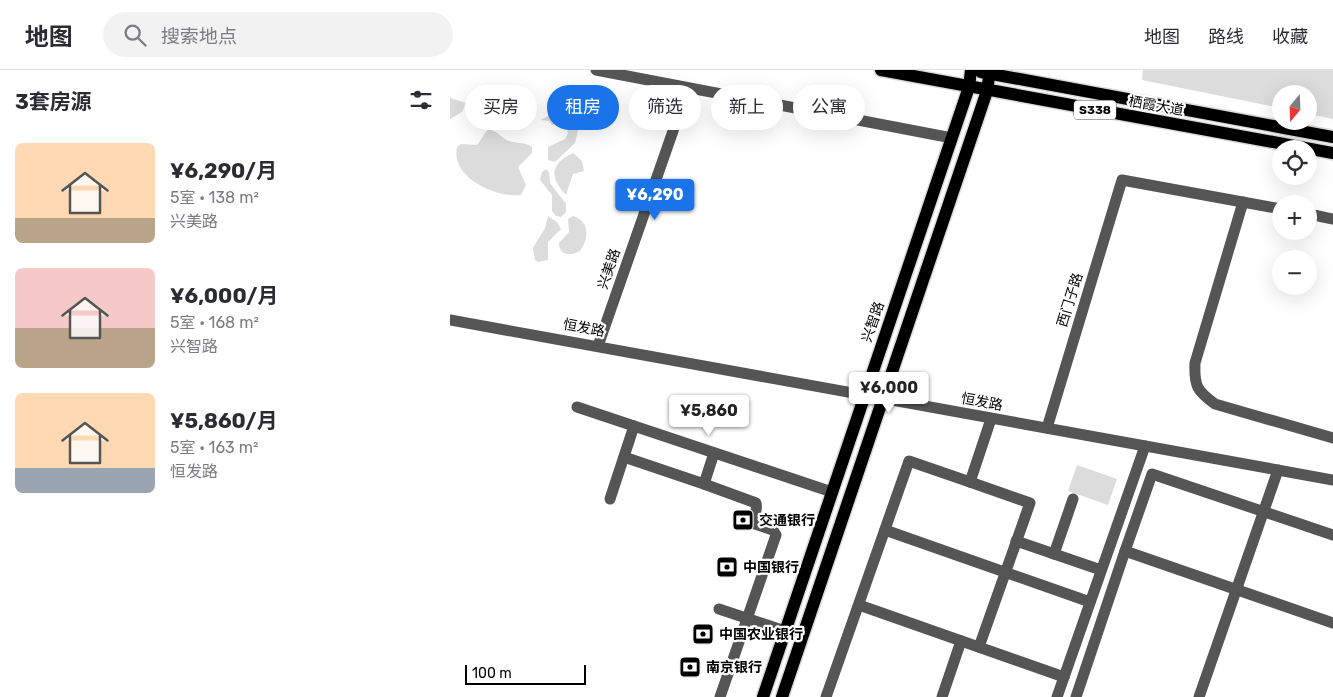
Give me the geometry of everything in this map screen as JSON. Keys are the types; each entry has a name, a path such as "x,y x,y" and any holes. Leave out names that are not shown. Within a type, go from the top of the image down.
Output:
{"main road":[{"name":"栖霞大道","path":"881,70 1333,153"},
{"name":"栖霞大道","path":"970,70 990,72 1333,137"},
{"name":"兴智路","path":"762,697 969,87 970,70"},
{"path":"782,697 988,91 990,72"}],"street":[{"path":"596,70 673,85"},
{"path":"701,90 952,138"},
{"name":"兴美路","path":"598,346 673,130"},
{"name":"西门子路","path":"1047,428 1122,180 1243,202"},
{"path":"1272,207 1243,202 1196,363 1194,382 1202,394 1216,404 1333,438"},
{"path":"1317,216 1333,219"},
{"name":"恒发路","path":"450,320 865,394 883,400 1333,480"},
{"path":"577,407 832,492"},
{"path":"970,482 992,419"},
{"path":"610,498 634,426"},
{"path":"1057,697 1145,446"},
{"path":"704,484 714,453"},
{"path":"624,457 756,503 755,524 772,530 776,535 720,697"},
{"path":"826,697 909,461 1030,503 979,647"},
{"path":"1199,697 1278,470"},
{"path":"1076,697 1152,474 1333,535"},
{"path":"1054,554 1073,499"},
{"path":"885,530 1090,602"},
{"path":"1016,541 1101,570"},
{"path":"1125,551 1333,623"},
{"path":"859,605 1064,677"},
{"path":"719,609 785,631"},
{"path":"942,697 962,641"}],"shaded area":[{"path":"1143,70 1333,70 1333,119 1318,116 1318,85 1272,85 1272,106 1142,80"},
{"path":"450,98 465,103 462,112 450,119"},
{"path":"487,130 491,130 509,141 532,147 532,153 518,167 526,185 521,195 500,193 488,189 468,177 461,168 457,158 457,147 461,144 477,145"},
{"path":"567,130 578,130 575,143 555,162 548,160 548,147 565,139 568,133"},
{"path":"573,153 582,161 584,171 573,174 566,195 557,183 555,172 560,162"},
{"path":"546,169 549,172 550,183 566,204 566,212 561,217 556,216 552,211 552,195 540,180 542,172"},
{"path":"548,216 557,222 561,229 548,242 548,260 538,262 535,260 533,248 545,228"},
{"path":"573,216 583,222 586,236 580,251 566,254 561,250 559,243 569,232 568,219"},
{"path":"1077,465 1117,479 1108,505 1068,491"}],"place":[{"name":"交通银行","path":"743,520"},
{"name":"中国银行","path":"727,567"},
{"name":"中国农业银行","path":"703,634"},
{"name":"南京银行","path":"690,667"}]}
